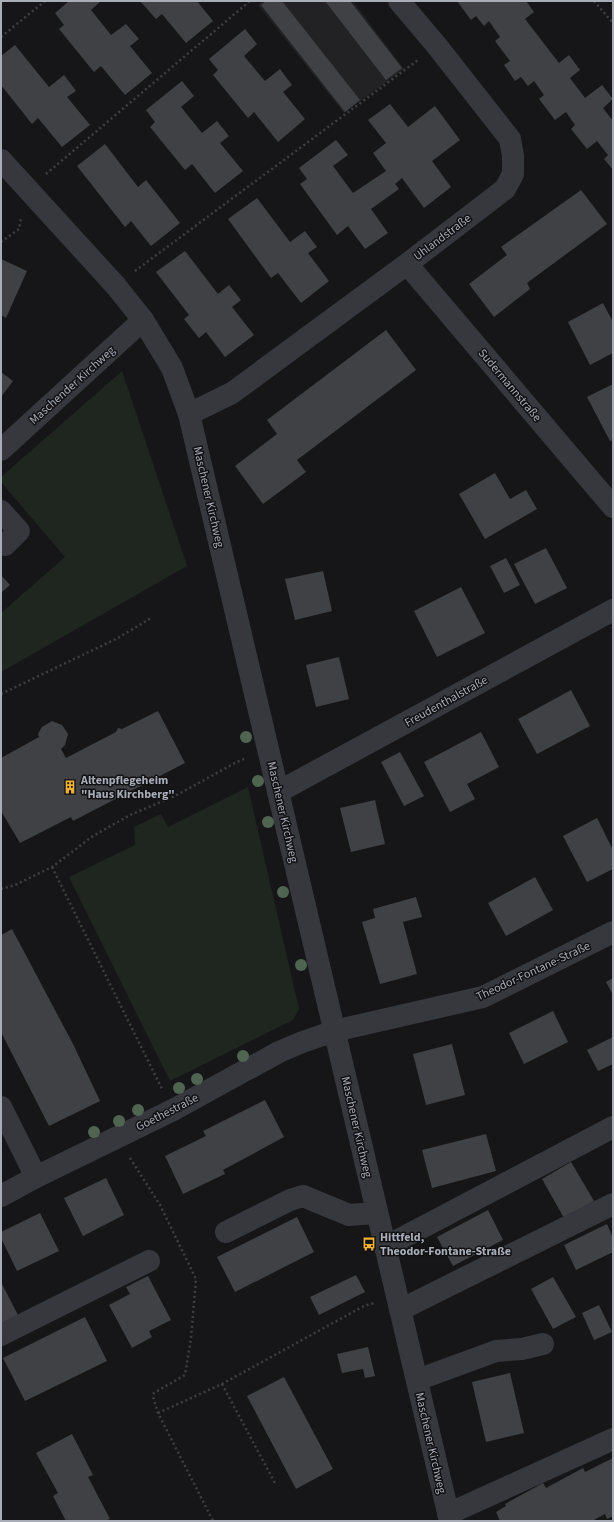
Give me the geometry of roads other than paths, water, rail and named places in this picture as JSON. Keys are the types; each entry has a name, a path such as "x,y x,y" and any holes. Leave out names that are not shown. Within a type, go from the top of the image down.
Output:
{"street":[{"name":"Uhlandstraße","path":"189,414 232,393 407,264 505,189 513,174 513,156 510,139 399,1"},
{"name":"Maschener Kirchweg","path":"1,160 116,286 144,320 172,368 189,414 449,1517"},
{"name":"Sudermannstraße","path":"407,264 613,507"},
{"name":"Maschender Kirchweg","path":"1,450 144,320"},
{"path":"1,511 19,531 5,545"},
{"name":"Freudenthalstraße","path":"278,792 613,610"},
{"name":"Theodor-Fontane-Straße","path":"334,1031 483,997 613,932"},
{"name":"Goethestraße","path":"1,1196 36,1177 173,1110 279,1052 300,1042 334,1031"},
{"path":"1,1107 36,1177"},
{"path":"385,1247 613,1127"},
{"path":"226,1232 290,1200 304,1196 349,1215 377,1213"},
{"path":"399,1303 613,1204"},
{"path":"1,1335 149,1261"},
{"path":"417,1380 496,1351 522,1349 543,1344"},
{"path":"449,1517 613,1438"}],"place":[{"name":"Altenpflegeheim \"Haus Kirchberg\"","path":"70,787"},
{"name":"Hittfeld, Theodor-Fontane-Straße","path":"369,1244"}]}
